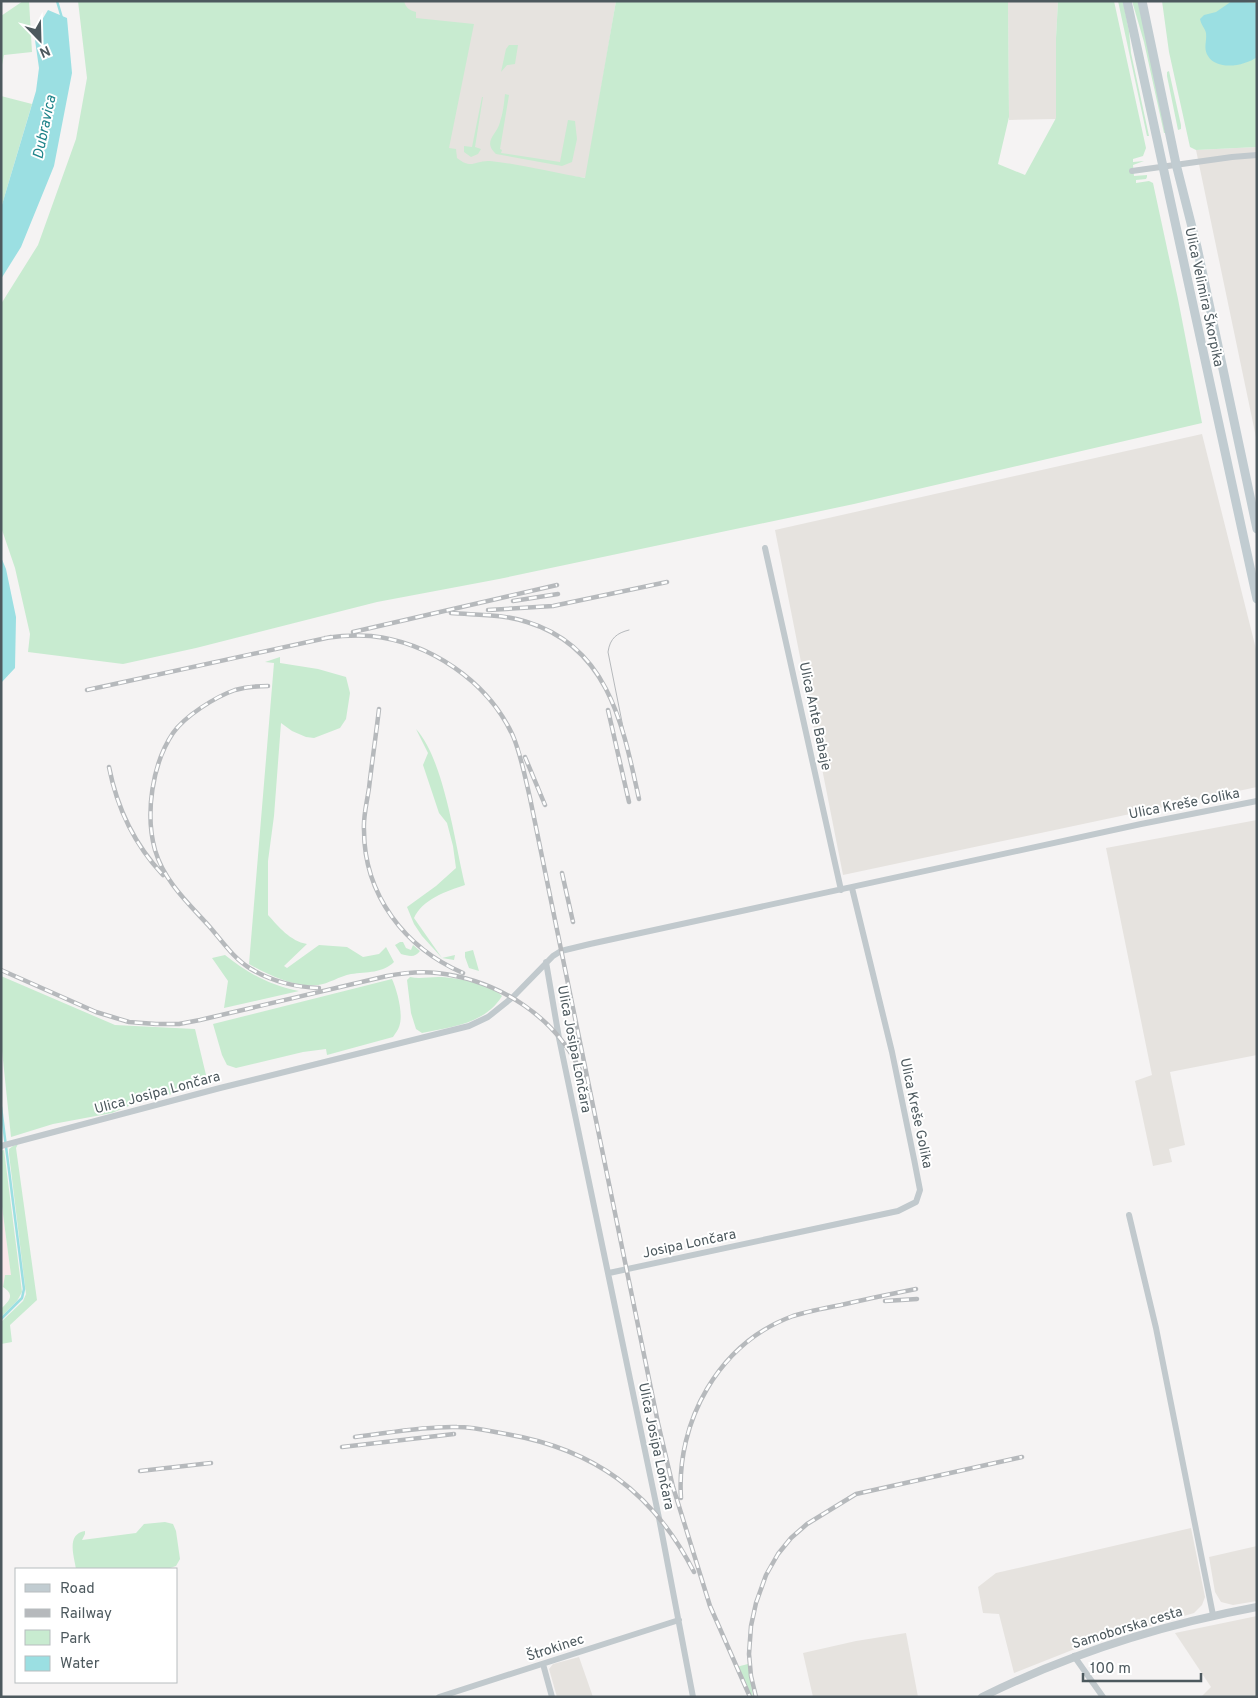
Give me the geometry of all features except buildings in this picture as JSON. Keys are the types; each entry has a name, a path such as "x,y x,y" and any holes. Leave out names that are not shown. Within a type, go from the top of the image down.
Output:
{"main road":[{"name":"Ulica Velimira Škorpika","path":"1127,1 1257,599"},
{"name":"Ulica Velimira Škorpika","path":"1142,1 1257,529"}],"street":[{"path":"1132,171 1257,155"},
{"name":"Ulica Ante Babaje","path":"765,548 841,890"},
{"name":"Ulica Kreše Golika","path":"546,962 561,952 590,944 1140,824 1257,801"},
{"name":"Ulica Kreše Golika","path":"775,1237 898,1211 916,1202 920,1190 892,1052 852,888"},
{"name":"Ulica Josipa Lončara","path":"1,1146 220,1088 469,1026 488,1017 513,997 546,962"},
{"name":"Ulica Josipa Lončara","path":"546,962 559,1038 609,1274 693,1697"},
{"path":"1129,1215 1156,1328 1213,1615"},
{"name":"Josipa Lončara","path":"609,1274 775,1237"},
{"name":"Samoborska cesta","path":"982,1697 1074,1656 1136,1635 1213,1615 1257,1607"},
{"name":"Štrokinec","path":"439,1697 679,1620"},
{"path":"1074,1656 1103,1697"},
{"path":"543,1664 552,1697"},
{"path":"469,1688 471,1697"}],"shaded area":[{"path":"393,1 616,1 586,178 488,165 447,164 389,19"},
{"path":"1008,1 1058,1 1056,119 1009,120"},
{"path":"1257,147 1257,442 1196,150"},
{"path":"1202,434 1257,653 1257,787 843,875 775,530"},
{"path":"1257,820 1257,1055 1170,1072 1185,1145 1169,1149 1172,1162 1153,1166 1135,1081 1152,1075 1106,848"},
{"path":"1,1199 11,1275 5,1275 3,1287 1,1287"},
{"path":"1191,1528 1205,1597 1202,1605 1194,1613 1101,1641 1100,1639 1014,1673 999,1614 983,1613 978,1587 996,1573"},
{"path":"1257,1546 1257,1601 1233,1605 1221,1602 1215,1592 1209,1557"},
{"path":"1257,1616 1257,1697 1201,1697 1211,1687 1175,1633"},
{"path":"906,1633 918,1697 813,1697 803,1653 856,1641"},
{"path":"579,1657 593,1697 557,1697 549,1669 553,1664"}],"green space":[{"path":"23,1 29,1 32,52 4,55 1,70 1,16"},
{"path":"78,1 404,1 408,8 416,12 416,18 474,24 449,148 456,149 457,158 462,162 470,164 485,161 502,162 585,178 616,1 1008,1 1009,117 998,164 1025,175 1056,118 1058,1 1114,1 1146,148 1143,156 1133,159 1133,162 1144,161 1133,165 1134,176 1147,175 1146,179 1136,180 1136,183 1149,181 1153,183 1202,423 854,504 499,579 377,602 196,648 123,664 28,652 30,634 15,568 1,527 1,304 38,245 76,139 87,78"},
{"path":"1118,1 1123,1 1131,53 1149,136 1147,136"},
{"path":"1132,1 1138,1 1166,133 1164,133 1144,42"},
{"path":"1162,1 1257,1 1257,147 1196,150 1190,147 1169,52"},
{"path":"509,45 518,45 515,64 507,65 501,72 506,49"},
{"path":"1169,71 1181,125 1181,129 1178,130 1167,76"},
{"path":"505,94 509,95 500,149 502,150 501,153 560,162 568,120 575,121 577,139 572,162 562,166 496,154 490,142 500,122"},
{"path":"1,96 32,104 1,208"},
{"path":"482,97 475,147 481,149 478,154 471,157 464,152 464,146 472,147"},
{"path":"280,657 280,663 318,669 346,677 350,693 346,719 340,728 314,738 292,731 281,723 274,816 268,861 268,915 290,937 307,944 284,966 287,968 319,945 347,947 363,957 379,954 386,947 394,962 380,970 351,974 318,985 292,983 249,964 274,663 265,662"},
{"path":"416,729 426,743 441,781 465,885 443,893 429,901 414,918 442,958 422,936 414,924 407,907 436,886 456,868 447,823 439,813 423,765 428,753"},
{"path":"403,942 406,948 411,950 413,945 420,951 414,956 401,954 395,945"},
{"path":"473,950 479,971 469,968 465,957 465,952"},
{"path":"225,955 242,968 260,978 279,986 299,991 224,1008 228,981 212,958"},
{"path":"455,955 454,960 442,958"},
{"path":"1,976 115,1025 195,1029 206,1075 204,1082 196,1088 136,1103 112,1113 53,1124 11,1137 1,1041"},
{"path":"410,977 445,977 462,980 490,988 502,996 486,1013 477,1018 456,1026 422,1033 416,1029 411,1013 407,980"},
{"path":"392,979 398,996 401,1016 399,1027 393,1037 327,1055 326,1049 303,1052 236,1068 227,1065 222,1055 213,1024"},
{"path":"18,1144 16,1148 37,1300 10,1325 12,1342 1,1344 1,1322 23,1301 26,1294 9,1154 9,1149"},
{"path":"4,1150 22,1292 17,1301 1,1317 1,1309 10,1298 9,1293 3,1287 5,1275 11,1275 1,1199 1,1151"},
{"path":"165,1522 173,1524 176,1531 180,1559 176,1566 170,1568 76,1568 73,1541 79,1533 85,1531 82,1540 136,1533 144,1524"},
{"path":"748,1664 753,1697 749,1697 736,1667"}],"water":[{"path":"1232,1 1257,3 1257,57 1246,63 1231,66 1218,64 1208,56 1205,48 1206,33 1200,19 1204,15 1216,12"},
{"path":"48,10 67,18 72,73 54,166 21,247 1,279 1,208 36,91 39,68 34,33"},
{"path":"1,557 6,569 16,617 15,668 1,683"}],"waterway":[{"name":"Dubravica","path":"57,1 62,18"},
{"name":"Dubravica","path":"1,1107 24,1289 22,1298 1,1319"}],"tram line":[{"path":"626,742 608,652 610,643 615,637 629,630"}],"railway":[{"path":"488,610 553,606 667,582"},
{"path":"353,632 557,585"},
{"path":"513,601 558,594"},
{"path":"451,613 518,619 555,634 577,650 594,670 608,692 626,744 639,799"},
{"path":"325,638 371,636 414,646 435,656 472,682 488,698 502,716 513,736 521,758 530,798 658,1423 673,1487 710,1606 750,1697"},
{"path":"87,690 331,637"},
{"path":"268,686 239,689 227,693 201,708 185,720 173,733 166,745 155,774 151,805 152,836 159,861 171,882 239,960 259,974 276,980 293,985 319,988"},
{"path":"379,709 364,820 366,854 371,876 380,897 406,934 423,949 463,973"},
{"path":"608,710 629,802"},
{"path":"525,757 545,805"},
{"path":"109,767 112,782 128,825 143,851 163,875"},
{"path":"562,873 573,922"},
{"path":"1,970 96,1012 129,1022 156,1024 179,1024 200,1020 393,975 424,972 460,977 504,993 543,1020 559,1037 583,1077"},
{"path":"681,1498 681,1469 686,1441 695,1414 707,1388 724,1365 744,1345 767,1328 793,1316 916,1289"},
{"path":"885,1301 917,1299"},
{"path":"355,1437 419,1429 463,1427 488,1430 538,1441 567,1451 593,1463 618,1479 640,1497 660,1519 678,1544 694,1572"},
{"path":"342,1447 454,1434"},
{"path":"756,1697 751,1676 749,1654 751,1626 756,1603 766,1575 778,1554 791,1538 807,1524 856,1494 1022,1457"},
{"path":"140,1471 211,1463"}]}
